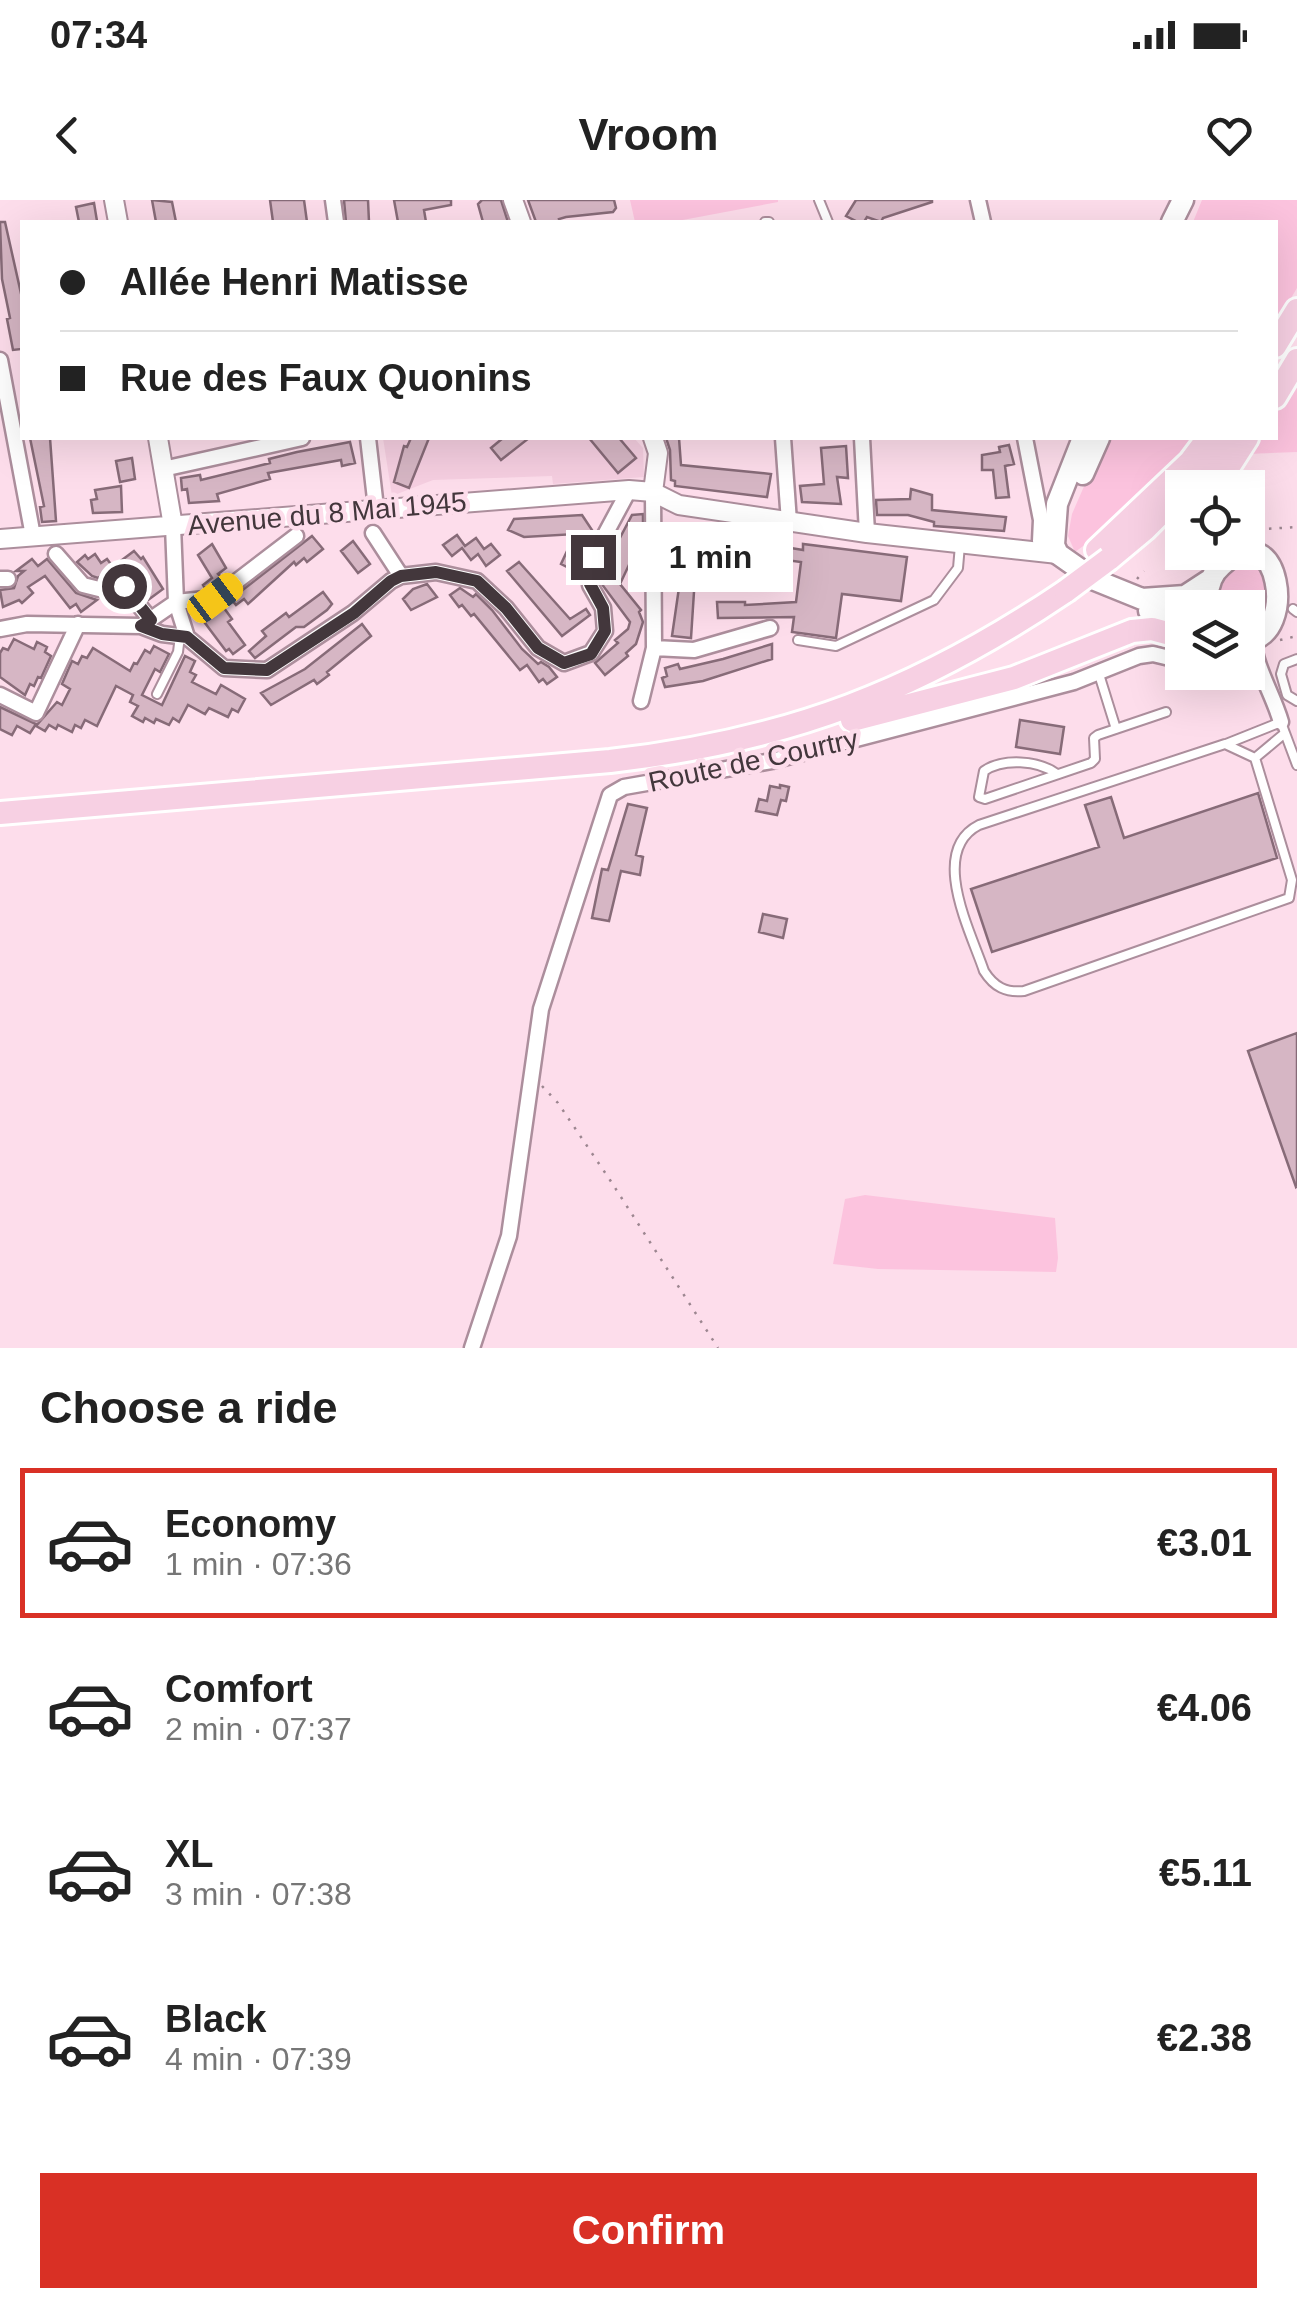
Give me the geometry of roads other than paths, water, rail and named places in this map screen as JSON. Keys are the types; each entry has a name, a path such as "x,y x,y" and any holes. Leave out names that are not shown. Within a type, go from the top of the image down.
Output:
{"highway":[{"path":"1278,341 1297,310"},
{"path":"1278,374 1297,351"},
{"path":"1278,392 1297,360"},
{"path":"1103,554 1206,440"},
{"path":"1202,470 1228,440"},
{"path":"1227,470 1246,440"},
{"path":"0,813 610,761 738,740 822,718 896,689 1000,635 1103,554 1146,529 1165,510"},
{"path":"0,798 609,746 700,734 816,704 890,675 1061,587"},
{"path":"738,740 772,741 1014,678 1132,631 1165,632"}],"main road":[{"path":"1051,543 1056,504 1083,440"},
{"path":"1051,543 1098,440"},
{"path":"1051,543 1134,608 1165,612"},
{"path":"1265,555 1275,556 1295,598 1278,631 1265,640"},
{"path":"1114,590 1142,599 1172,599 1185,596 1218,570"},
{"path":"1210,590 1211,579"}],"street":[{"path":"0,360 32,536"},
{"path":"158,440 173,526 176,602 184,637"},
{"path":"163,470 293,440"},
{"path":"368,440 376,508"},
{"path":"641,702 654,648 654,492 658,453 654,440"},
{"path":"783,440 789,522"},
{"path":"862,440 866,533"},
{"path":"1026,440 1041,520 1051,543"},
{"path":"56,554 83,585 99,589 124,586 146,623 184,637 224,668 267,670 354,613 401,576 436,572 477,581 506,608 538,648 564,663 591,654 605,631 603,608 590,584 593,557 629,490"},
{"name":"Avenue du 8 Mai 1945","path":"0,539 629,490 654,492 679,505 960,545 1051,543"},
{"path":"373,534 401,576"},
{"path":"0,629 27,624 112,628 146,623 176,602 215,598 296,536"},
{"path":"0,695 36,713 78,624"},
{"path":"654,648 694,650 770,628"},
{"name":"Route de Courtry","path":"472,1348 509,1236 541,1009 608,802 616,790 772,761 1074,682 1138,656 1165,656"},
{"path":"1265,679 1283,728"}],"lane":[{"path":"798,640 836,646 934,600 958,568 960,545"},
{"path":"157,694 184,637"},
{"path":"1297,659 1284,664 1280,674 1287,696 1297,701"},
{"path":"1098,671 1116,728"},
{"path":"1057,774 1047,768 1005,762 984,771 979,797 985,799 1091,763 1095,759 1094,738 1166,712"},
{"path":"1225,744 1255,758 1292,880 1289,898 1024,991 1007,991 994,983 984,970 954,879 956,852 966,832 978,825 1225,744 1283,728"},
{"path":"1255,758 1283,728"},
{"path":"1283,728 1297,765"}]}
